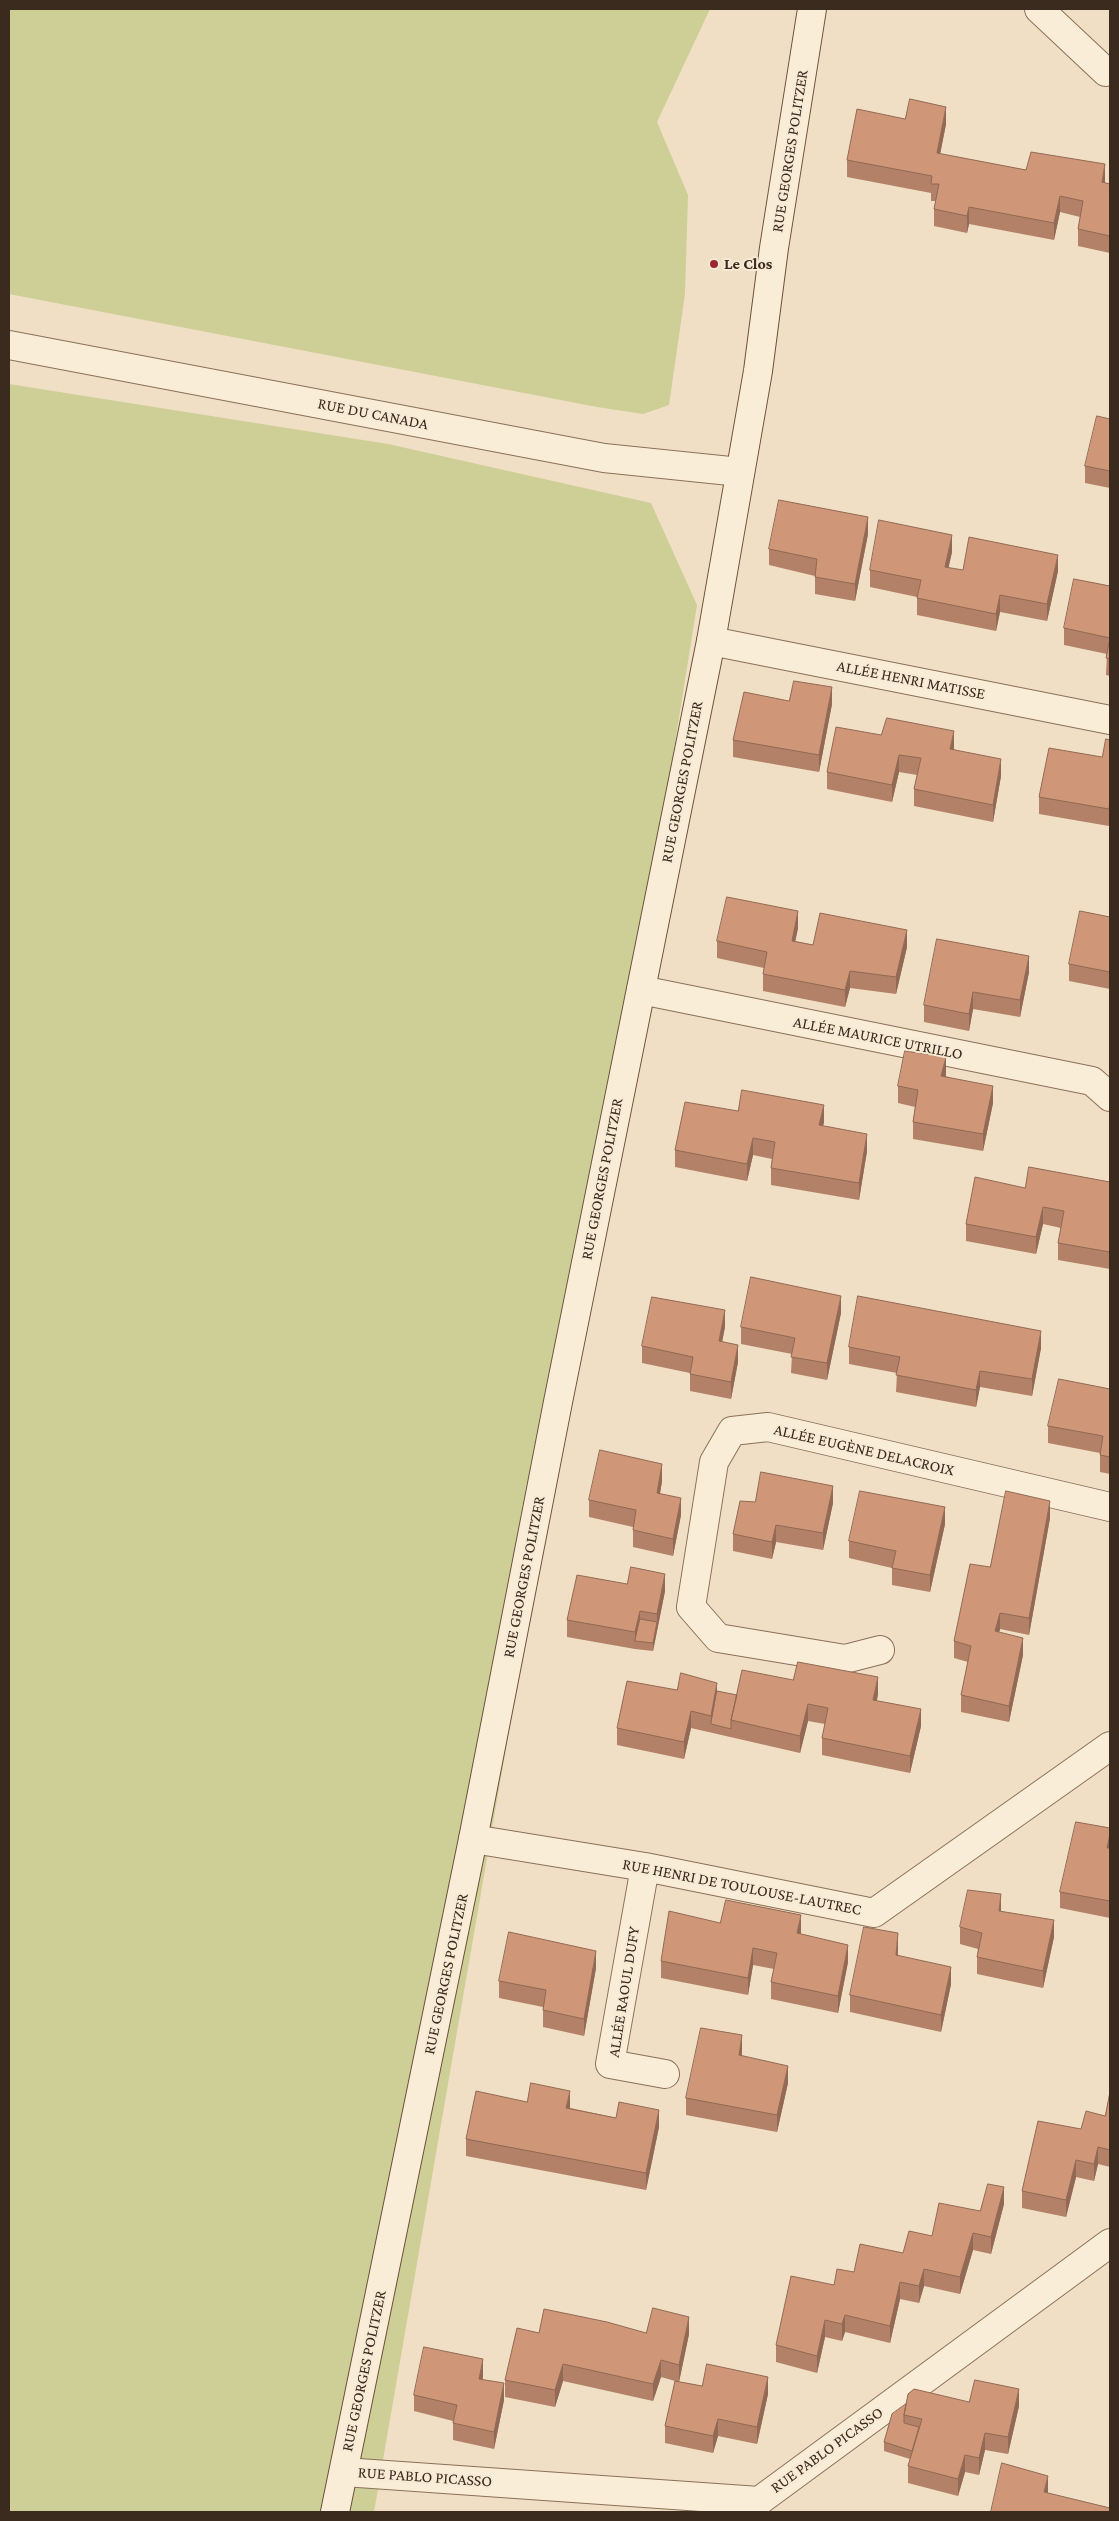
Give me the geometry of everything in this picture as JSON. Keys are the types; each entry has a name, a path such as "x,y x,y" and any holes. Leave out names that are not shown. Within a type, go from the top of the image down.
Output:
{"street":[{"name":"RUE GEORGES POLITZER","path":"335,2512 473,1839 711,640 758,371 774,248 812,9"},
{"path":"1038,9 1106,72"},
{"name":"RUE DU CANADA","path":"9,345 604,458 740,472"},
{"name":"ALLÉE HENRI MATISSE","path":"711,640 1110,720"},
{"name":"ALLÉE MAURICE UTRILLO","path":"641,990 1092,1081 1110,1097"},
{"name":"ALLÉE EUGÈNE DELACROIX","path":"880,1650 845,1659 718,1638 691,1607 714,1462 732,1431 768,1427 1110,1507"},
{"name":"RUE HENRI DE TOULOUSE-LAUTREC","path":"473,1839 645,1867 874,1913 1110,1746"},
{"name":"ALLÉE RAOUL DUFY","path":"645,1867 610,2064 666,2074"},
{"name":"RUE PABLO PICASSO","path":"344,2472 758,2506 1110,2243"}],"green space":[{"path":"9,9 710,9 657,122 688,195 685,294 669,405 643,414 597,407 9,294"},
{"path":"9,384 388,444 651,503 697,605 617,1106 374,2512 9,2512"}],"building":[{"path":"910,99 946,107 937,153 1026,170 1031,152 1105,164 1102,182 1110,184 1110,236 1078,229 1083,201 1060,196 1054,223 969,207 967,216 934,209 939,184 931,184 932,176 847,160 857,109 905,119"},
{"path":"1097,416 1110,419 1110,471 1085,466"},
{"path":"779,500 868,517 855,584 815,577 817,559 769,549"},
{"path":"879,520 952,535 945,567 963,570 969,537 1058,555 1047,604 1000,595 996,614 917,598 921,580 870,570"},
{"path":"1074,579 1110,586 1110,638 1064,628"},
{"path":"1110,638 1110,659 1106,658"},
{"path":"794,681 832,687 819,755 733,740 744,692 789,701"},
{"path":"887,718 954,731 950,749 1001,759 993,805 914,789 921,758 899,755 892,785 827,772 836,727 881,735"},
{"path":"1106,739 1110,740 1109,809 1039,797 1049,748 1102,757"},
{"path":"727,897 798,911 792,941 813,945 820,913 907,930 896,977 850,971 845,990 763,974 767,952 717,941"},
{"path":"1080,911 1110,917 1110,972 1069,964"},
{"path":"937,939 1029,956 1020,1000 973,992 969,1014 924,1005"},
{"path":"905,1051 946,1057 941,1076 993,1086 983,1134 913,1122 918,1090 898,1086"},
{"path":"742,1090 824,1105 819,1125 867,1134 859,1183 771,1168 775,1142 753,1138 747,1164 675,1150 685,1102 738,1111"},
{"path":"1029,1167 1110,1182 1110,1252 1058,1243 1064,1211 1043,1207 1036,1237 966,1224 975,1177 1025,1188"},
{"path":"751,1277 841,1296 827,1363 791,1357 795,1338 741,1327"},
{"path":"858,1296 1041,1331 1032,1379 980,1371 976,1390 896,1375 900,1357 849,1347"},
{"path":"652,1297 725,1310 719,1341 738,1345 731,1382 690,1374 693,1357 642,1346"},
{"path":"1059,1379 1110,1389 1110,1457 1100,1455 1103,1436 1048,1426"},
{"path":"600,1450 662,1464 657,1493 681,1498 673,1539 633,1530 636,1510 589,1500"},
{"path":"761,1472 833,1486 823,1533 776,1525 772,1542 733,1534 740,1501 755,1502"},
{"path":"860,1491 945,1507 930,1575 892,1568 896,1551 849,1541"},
{"path":"1006,1491 1050,1501 1029,1618 1000,1613 995,1631 1023,1638 1009,1706 961,1695 971,1646 954,1641 970,1564 990,1567"},
{"path":"631,1567 665,1574 657,1614 640,1611 635,1632 567,1620 577,1575 627,1584"},
{"path":"640,1619 657,1622 653,1643 635,1641"},
{"path":"798,1662 878,1677 873,1700 921,1709 910,1756 822,1738 828,1708 808,1704 800,1736 731,1720 742,1670 793,1680"},
{"path":"681,1673 717,1683 711,1716 691,1711 684,1742 617,1728 627,1681 677,1690"},
{"path":"717,1691 737,1695 731,1720 731,1729 711,1724"},
{"path":"1076,1822 1110,1828 1107,1848 1110,1848 1110,1901 1060,1892"},
{"path":"968,1890 1001,1894 999,1911 1054,1920 1043,1971 977,1957 982,1933 960,1927"},
{"path":"726,1900 801,1915 797,1933 848,1945 838,1996 771,1982 777,1953 753,1948 748,1978 661,1961 669,1911 720,1923"},
{"path":"864,1927 898,1933 896,1955 951,1967 941,2015 850,1995"},
{"path":"509,1932 596,1951 584,2019 543,2010 546,1990 499,1981"},
{"path":"701,2028 742,2035 739,2055 788,2066 777,2115 686,2098"},
{"path":"531,2083 570,2091 566,2108 616,2118 619,2102 659,2110 646,2173 466,2139 476,2091 527,2102"},
{"path":"1110,2092 1110,2150 1098,2147 1094,2164 1076,2160 1066,2200 1022,2191 1038,2121 1081,2129 1086,2111 1105,2116"},
{"path":"988,2184 1004,2187 991,2237 973,2233 960,2277 924,2269 919,2286 900,2282 890,2326 845,2315 842,2324 825,2320 817,2356 776,2345 791,2276 834,2285 837,2269 854,2272 860,2244 903,2253 909,2231 932,2236 939,2203 980,2211"},
{"path":"653,2308 689,2317 679,2365 661,2360 653,2384 563,2364 555,2390 505,2380 517,2328 539,2333 544,2309 607,2322 646,2333"},
{"path":"424,2347 483,2359 479,2379 504,2383 494,2432 453,2423 457,2405 414,2395"},
{"path":"707,2364 768,2377 757,2427 718,2419 713,2436 665,2426 675,2381 702,2386"},
{"path":"975,2380 1019,2389 1008,2437 985,2433 979,2458 965,2455 958,2479 908,2466 922,2419 904,2415 908,2394 914,2389 969,2402"},
{"path":"906,2404 904,2423 919,2427 912,2451 884,2442 892,2414"},
{"path":"1002,2463 1048,2476 1044,2492 1110,2508 1110,2512 991,2512"}],"place":[{"name":"Le Clos","path":"714,264"}]}
